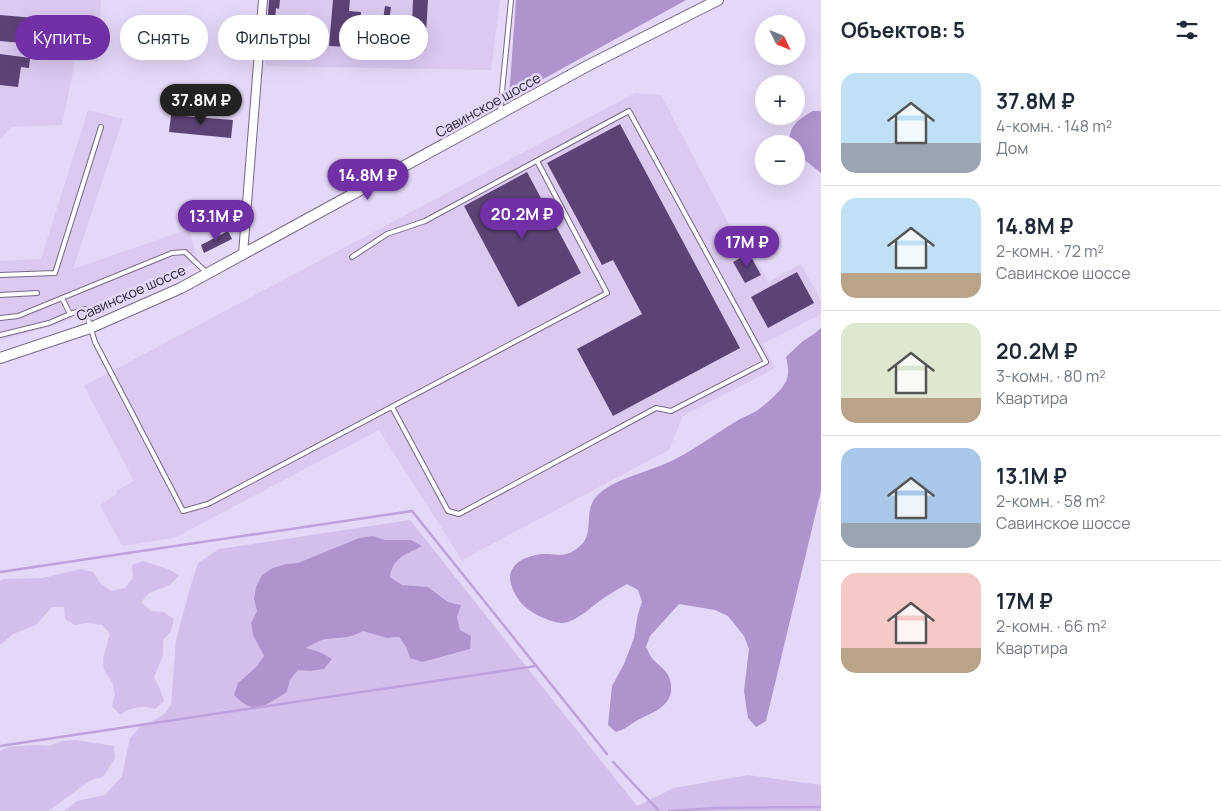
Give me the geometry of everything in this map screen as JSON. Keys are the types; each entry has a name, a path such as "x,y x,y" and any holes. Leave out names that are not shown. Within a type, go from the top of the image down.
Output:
{"street":[{"path":"262,15 263,0"},
{"name":"Савинское шоссе","path":"0,358 90,328 181,288 589,65 718,0"},
{"path":"243,254 259,60"}],"lane":[{"path":"500,115 511,0"},
{"path":"352,257 387,234 425,221 629,110 766,362 671,411 656,408 458,514 448,511 392,407"},
{"path":"0,275 55,273 100,127"},
{"path":"0,335 49,322 85,309 95,342 183,511 208,504 607,293 536,161"},
{"path":"0,318 18,316 172,253 185,252 207,273"},
{"path":"0,295 36,293"},
{"path":"62,298 70,314"}],"shaded area":[{"path":"0,0 101,0 100,15 15,15 15,60 98,60 98,62 75,61 62,125 11,127 0,140"},
{"path":"272,0 500,0 491,70 265,66 266,60 329,60 329,15 270,15"},
{"path":"516,0 686,0 509,98"},
{"path":"635,93 661,95 744,253 751,249 768,282 801,264 821,301 821,314 763,344 775,368 683,416 669,450 462,560 379,430 174,538 122,546 100,505 117,494 116,491 134,481 84,386"},
{"path":"88,110 123,119 73,269 189,229 198,261 59,324 0,341 0,261 41,259"},
{"path":"813,111 821,111 821,173 805,160 805,135 790,135 795,125 805,125 805,116"},
{"path":"821,328 821,491 766,721 756,727 748,718 744,691 749,649 744,636 728,616 715,610 679,604 650,636 646,647 651,657 666,671 669,677 671,687 667,701 657,711 616,732 608,725 612,686 624,664 634,638 642,602 638,590 627,584 573,620 559,623 537,615 521,602 511,584 510,576 512,570 521,560 527,557 542,554 563,555 576,550 587,535 592,503 603,491 629,477 675,459 735,422 755,412 777,393 787,380 786,357"},
{"path":"410,520 637,806 674,788 748,775 821,785 821,811 64,811 77,801 105,795 122,776 130,738 140,727 162,716 171,705 176,640 190,588 198,563 219,549","holes":["373,536 384,540 411,540 421,546 397,561 390,577 402,585 428,587 448,602 461,605 457,617 460,630 410,658 406,647 399,637 387,638 363,631 349,637 325,640 306,648 320,652 332,659 324,668 310,671 298,669 290,680 287,692 238,683 257,666 264,656 253,635 251,623 286,564 298,563 359,538"]},
{"path":"373,536 385,540 411,540 422,546 397,561 390,577 402,585 428,587 448,602 461,605 457,617 460,630 471,636 470,649 422,662 410,658 406,647 399,637 387,638 363,631 350,637 325,639 306,648 320,652 332,659 324,669 298,670 290,680 287,692 260,707 248,706 241,702 234,695 238,683 257,666 264,656 253,635 251,623 257,611 254,599 256,587 262,575 273,568 298,563 359,538"},
{"path":"143,561 168,569 179,575 170,585 149,593 141,602 151,611 163,612 174,619 171,631 163,640 163,655 154,677 164,701 155,709 137,708 120,715 112,706 115,694 112,682 104,670 103,658 110,634 102,625 87,623 75,625 65,619 64,607 52,607 36,625 13,634 0,645 0,581 4,579 43,578 81,569 93,572 100,583 111,591 125,588 133,578 132,565"},
{"path":"75,740 114,746 115,758 103,777 91,780 48,811 0,811 0,751 8,747 49,746 62,741"}],"building":[{"path":"269,0 280,0 279,9 276,8 275,15 268,15"},
{"path":"333,0 350,0 349,11 361,12 361,15 339,15 339,47 329,46"},
{"path":"413,0 428,0 427,15 412,15"},
{"path":"385,6 391,7 390,15 384,15"},
{"path":"0,15 15,16 15,42 0,41"},
{"path":"0,54 15,56 15,60 30,60 29,68 21,67 18,87 0,85"},
{"path":"171,115 233,120 231,138 169,132"},
{"path":"620,124 740,348 613,416 577,349 642,314 613,260 602,265 547,163"},
{"path":"527,172 581,273 518,307 464,206"},
{"path":"228,231 232,239 204,253 201,245"},
{"path":"749,253 761,275 745,283 733,262"},
{"path":"797,272 814,303 768,328 751,297"}],"waterway":[{"path":"0,572 412,511 607,754"},
{"path":"0,746 536,666"},
{"path":"613,762 659,811"},
{"path":"669,811 717,808 821,807"}]}
